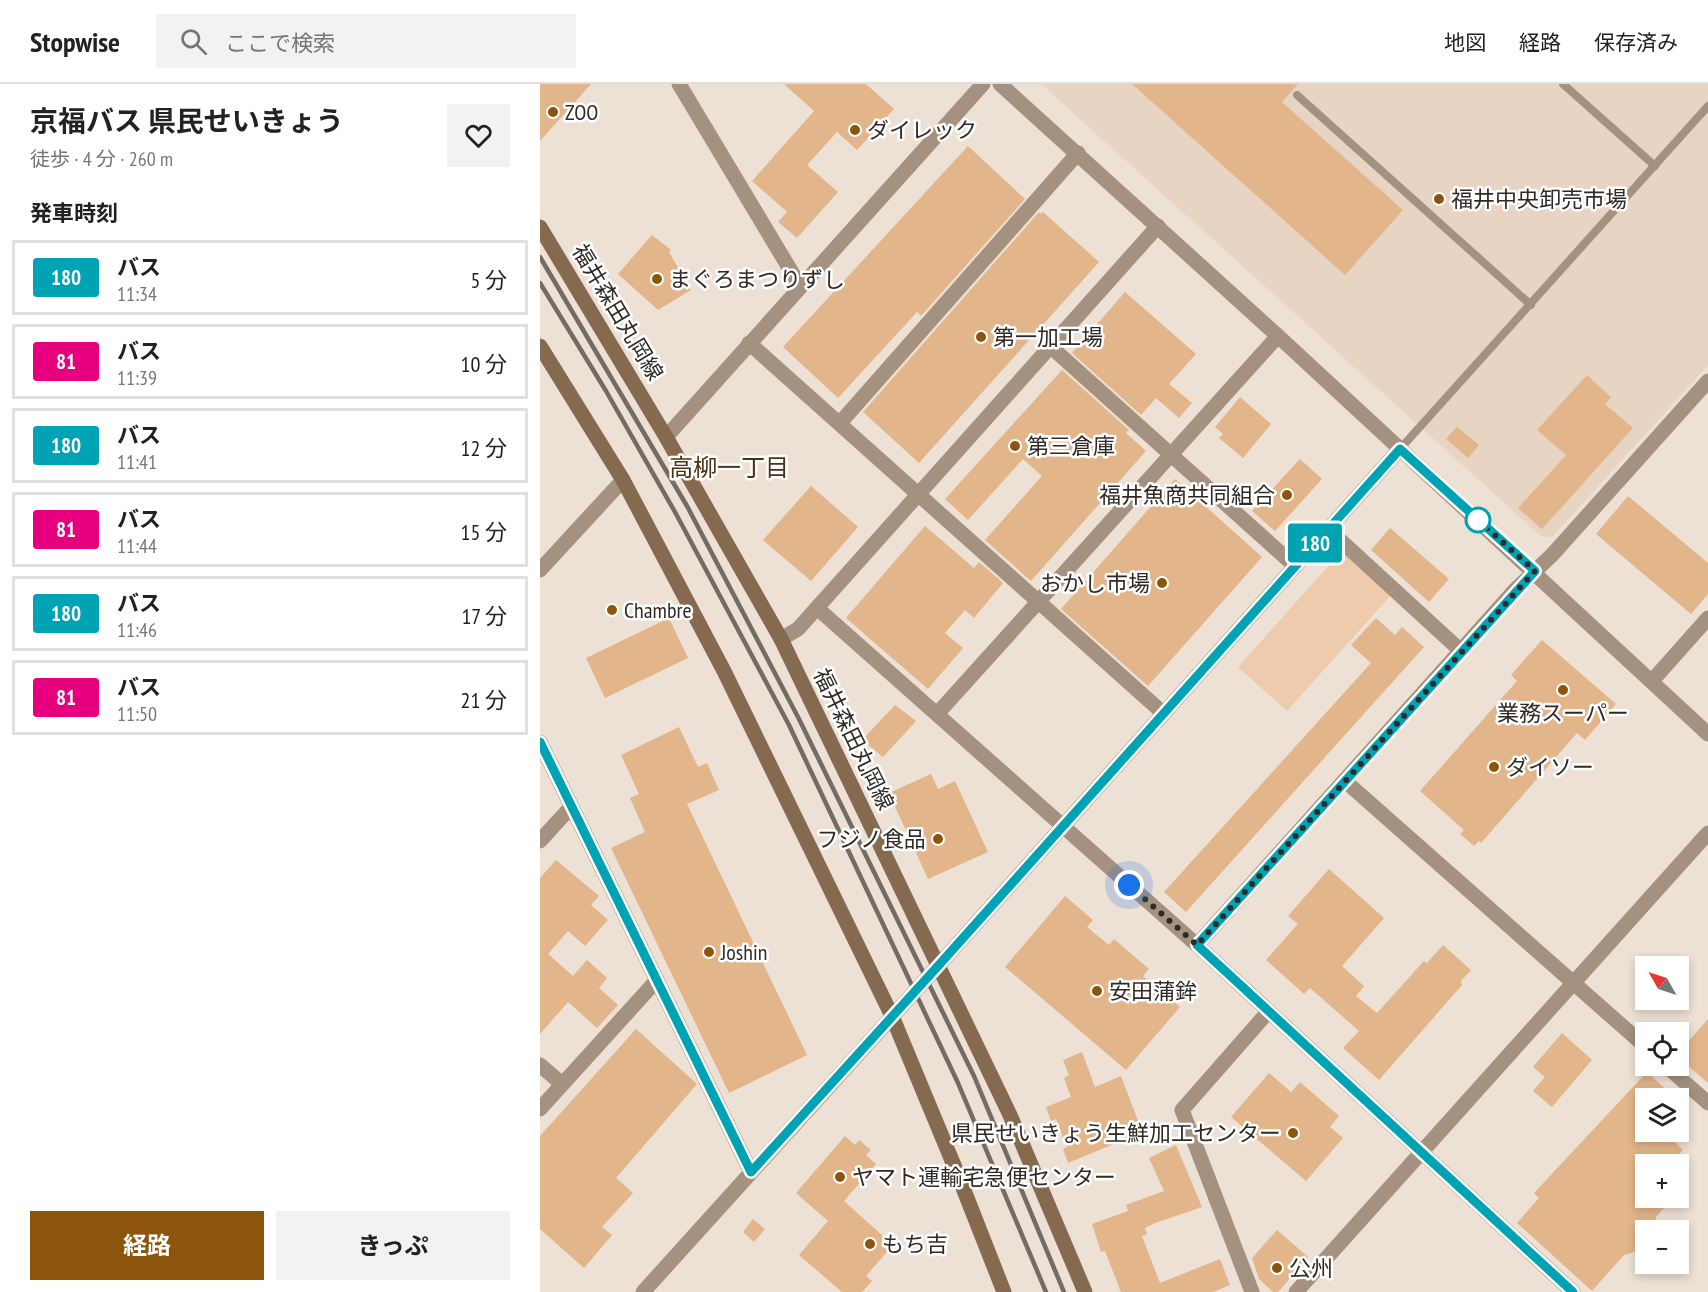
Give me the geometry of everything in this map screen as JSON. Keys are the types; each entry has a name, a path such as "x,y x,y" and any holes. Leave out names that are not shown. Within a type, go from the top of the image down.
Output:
{"main road":[{"name":"福井森田丸岡線","path":"540,227 666,437 781,639 1010,1115 1085,1292"},
{"path":"540,346 623,480 724,671 892,1016 1004,1292"}],"street":[{"path":"678,84 800,286"},
{"path":"666,437 982,84"},
{"path":"1000,84 1535,571 1708,734"},
{"path":"840,423 1078,153"},
{"path":"781,639 798,629 1158,226"},
{"path":"937,714 1278,336"},
{"path":"749,343 1163,713"},
{"path":"1051,347 1295,566"},
{"path":"1197,945 1708,381"},
{"path":"643,1292 1400,449"},
{"path":"540,570 623,480"},
{"path":"1328,529 1461,651"},
{"path":"816,608 1197,945 1573,1292"},
{"path":"1652,681 1708,618"},
{"path":"540,742 751,1172"},
{"path":"1345,781 1635,1038"},
{"path":"540,841 571,807"},
{"path":"1296,1292 1708,833"},
{"path":"540,1109 657,980"},
{"path":"1252,1292 1182,1110 1268,1012"},
{"path":"540,1065 562,1084"},
{"path":"1677,1076 1708,1103"}],"lane":[{"path":"1563,84 1655,166"},
{"path":"1297,95 1531,305"},
{"path":"1400,449 1708,106"}],"shaded area":[{"name":"福井中央卸売市場","path":"1041,84 1708,84 1708,365 1552,537 1542,537"},
{"path":"1339,554 1346,555 1391,595 1287,711 1238,667"}],"building":[{"name":"ZOO","path":"540,84 591,84 540,141"},
{"path":"784,84 866,84 894,109 857,150 837,132 807,165 838,192 797,238 778,222 787,212 752,181 814,111"},
{"path":"1132,84 1298,84 1282,102 1403,210 1345,275"},
{"path":"968,146 1025,199 921,316 917,312 838,398 783,347"},
{"name":"第一加工場","path":"1039,212 1041,214 1043,212 1099,262 919,463 863,412"},
{"path":"652,235 671,250 669,252 691,290 658,310 618,274"},
{"path":"1125,292 1196,354 1169,384 1192,403 1179,418 1156,398 1141,415 1072,353"},
{"path":"1062,370 1129,430 1126,433 1146,451 1031,581 985,540 1042,476 1023,459 968,520 945,499"},
{"path":"1587,375 1611,397 1605,404 1633,428 1542,529 1518,508 1566,455 1537,430"},
{"path":"1240,397 1271,424 1243,458 1219,438 1223,434 1215,427"},
{"path":"1457,427 1479,445 1468,458 1446,439"},
{"name":"福井魚商共同組合","path":"1300,459 1322,479 1275,531 1252,511"},
{"name":"おかし市場","path":"1175,479 1262,557 1148,686 1061,609"},
{"path":"811,486 858,527 811,581 763,540"},
{"path":"1628,496 1708,563 1708,594 1691,614 1596,534"},
{"path":"925,526 974,568 979,562 1003,583 974,618 965,610 945,633 963,648 928,689 846,618"},
{"path":"1390,528 1449,579 1429,602 1371,550"},
{"path":"669,618 688,658 605,698 586,658"},
{"path":"1376,618 1395,635 1402,627 1424,647 1186,912 1164,892 1371,663 1351,645"},
{"name":"ダイソー","path":"1542,640 1616,704 1585,740 1577,733 1481,843 1479,841 1474,846 1460,834 1464,830 1420,791 1517,681 1511,675"},
{"path":"895,705 916,721 883,757 862,740"},
{"name":"Joshin","path":"679,727 698,767 707,763 719,790 687,804 807,1055 729,1093 611,848 645,832 630,798 639,794 621,755"},
{"path":"931,774 938,789 955,781 988,852 928,879 889,793"},
{"path":"556,860 599,896 591,905 608,920 585,946 568,931 548,954 573,976 587,960 607,978 599,988 618,1005 597,1028 568,1002 540,1034 540,878"},
{"path":"1329,869 1384,918 1342,966 1364,986 1356,996 1377,1013 1424,961 1427,963 1443,945 1471,970 1461,981 1462,985 1379,1080 1343,1048 1359,1031 1310,988 1304,994 1266,960 1298,924 1288,916"},
{"name":"安田蒲鉾","path":"1065,896 1093,920 1087,927 1109,945 1114,939 1149,969 1143,976 1180,1007 1126,1070 1005,967"},
{"path":"1708,1019 1708,1083 1689,1067 1689,1041"},
{"path":"636,1029 697,1084 616,1178 633,1193 602,1227 612,1235 584,1268 540,1229 540,1136"},
{"path":"1562,1033 1592,1060 1552,1107 1533,1091 1545,1077 1533,1067"},
{"path":"1082,1052 1095,1087 1121,1076 1140,1126 1135,1128 1138,1134 1068,1163 1063,1149 1067,1147 1056,1119 1051,1121 1046,1107 1071,1097 1064,1078 1069,1075 1063,1060"},
{"name":"県民せいきょう生鮮加工センター","path":"1269,1073 1291,1092 1300,1082 1339,1116 1330,1127 1343,1138 1306,1181 1231,1117"},
{"path":"1643,1076 1651,1076 1664,1088 1635,1088 1635,1142 1675,1142 1683,1150 1679,1154 1635,1154 1635,1208 1664,1208 1656,1220 1635,1220 1635,1252 1624,1255 1592,1291 1517,1223 1539,1198 1534,1193"},
{"path":"845,1136 855,1145 859,1140 871,1150 866,1155 876,1164 844,1201 893,1245 866,1276 872,1281 862,1292 842,1292 799,1255 828,1221 796,1193"},
{"path":"1176,1145 1202,1207 1145,1228 1147,1234 1142,1236 1160,1283 1220,1259 1230,1285 1213,1292 1121,1292 1105,1251 1101,1252 1092,1224 1128,1211 1126,1205 1164,1191 1149,1158"},
{"path":"753,1219 765,1229 754,1242 743,1232"},
{"name":"公州","path":"1277,1230 1308,1257 1278,1292 1273,1292 1259,1279 1252,1258"}],"railway":[{"path":"540,257 687,506 799,719 974,1076 1064,1292"},
{"path":"540,283 606,391 675,512 789,725 958,1083 1046,1292"}],"bus line":[{"name":"180","path":"540,742 751,1172 1400,449 1535,571 1515,590 1197,945 1573,1292"}],"place":[{"name":"ZOO","path":"553,112"},
{"name":"ダイレック","path":"855,130"},
{"name":"福井中央卸売市場","path":"1439,199"},
{"name":"まぐろまつりずし","path":"657,279"},
{"name":"第一加工場","path":"981,337"},
{"name":"第三倉庫","path":"1015,446"},
{"name":"福井魚商共同組合","path":"1287,495"},
{"name":"おかし市場","path":"1162,583"},
{"name":"Chambre","path":"612,610"},
{"name":"業務スーパー","path":"1563,690"},
{"name":"ダイソー","path":"1494,767"},
{"name":"フジノ食品","path":"938,839"},
{"name":"Joshin","path":"709,952"},
{"name":"安田蒲鉾","path":"1097,991"},
{"name":"県民せいきょう生鮮加工センター","path":"1293,1133"},
{"name":"ヤマト運輸宅急便センター","path":"840,1177"},
{"name":"もち吉","path":"870,1244"},
{"name":"公州","path":"1277,1268"}],"district":[{"name":"高柳一丁目","path":"729,468"}],"route":[{"path":"1129,885 1197,945 1515,590 1535,571 1478,520"}]}
